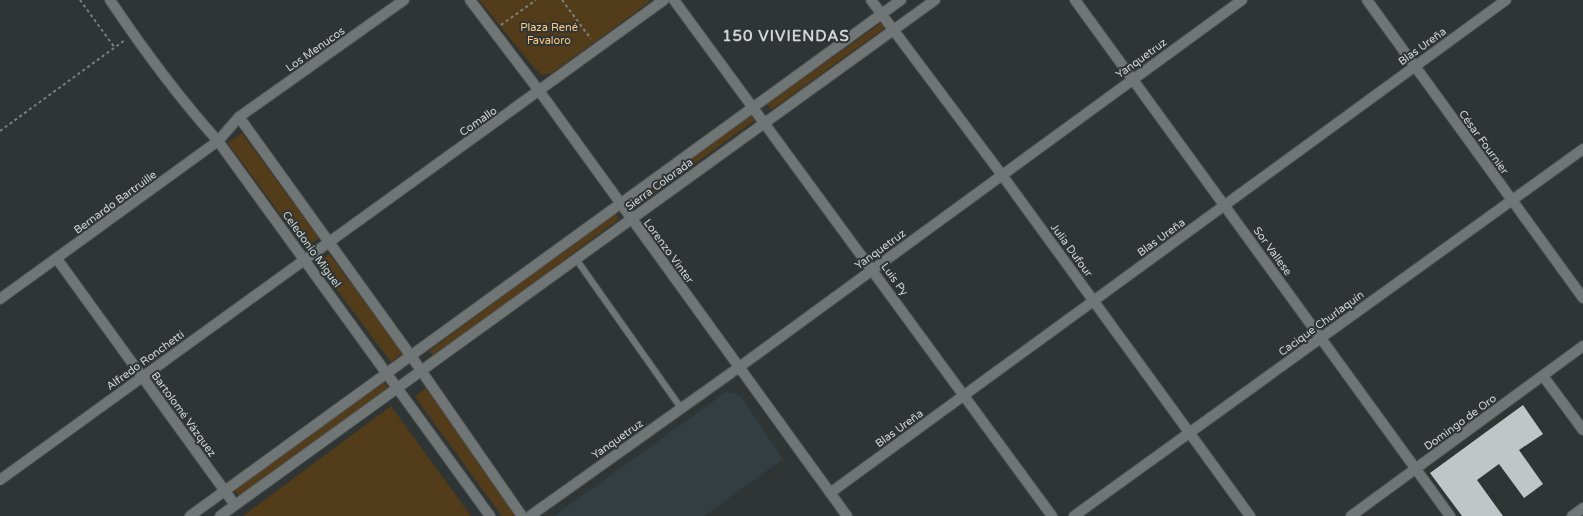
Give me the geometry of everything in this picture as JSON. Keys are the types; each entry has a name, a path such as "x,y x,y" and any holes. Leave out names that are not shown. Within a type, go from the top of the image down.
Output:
{"street":[{"name":"Celedonio Miguel","path":"110,0 133,35 197,118 218,141 490,516"},
{"name":"Los Menucos","path":"239,117 404,0"},
{"name":"Lorenzo Vinter","path":"470,0 540,92 738,368 847,516"},
{"name":"Comallo","path":"304,259 540,92 664,0"},
{"name":"Luis Py","path":"674,0 873,269 1052,516"},
{"name":"Julia Dufour","path":"872,0 1002,175 1250,516"},
{"name":"Sierra Colorada","path":"190,516 388,374 901,0"},
{"name":"Sierra Colorada","path":"220,516 935,0"},
{"name":"Sor Vallese","path":"1075,0 1450,516"},
{"name":"Yanquetruz","path":"530,516 738,368 1242,0"},
{"name":"César Fournier","path":"1367,0 1583,298"},
{"name":"Blas Ureña","path":"830,493 1506,0"},
{"name":"Celedonio Miguel","path":"239,117 411,356 420,372 522,516"},
{"name":"Bernardo Bartruille","path":"0,299 218,141 239,117"},
{"name":"Cacique Churlaquín","path":"1074,516 1583,149"},
{"name":"Bartolomé Vázquez","path":"57,259 235,505"},
{"name":"Alfredo Ronchetti","path":"0,480 304,259"},
{"name":"Domingo de Oro","path":"1351,516 1583,346"},
{"path":"1543,376 1583,430"},
{"path":"1572,516 1583,508"}],"lane":[{"path":"576,259 681,408"}],"path":[{"path":"80,0 115,48"},
{"path":"494,30 536,0"},
{"path":"562,0 598,48"},
{"path":"0,131 133,35"}],"shaded area":[{"path":"726,392 734,393 741,397 783,459 704,516 554,516"}],"green space":[{"name":"Plaza René Favaloro","path":"479,0 649,0 648,3 552,73 542,75 535,69"},
{"path":"881,23 885,28 771,110 767,104"},
{"path":"751,115 755,120 634,208 630,203"},
{"path":"242,133 319,238 305,248 228,143"},
{"path":"615,213 619,219 434,357 429,351"},
{"path":"329,254 403,353 391,362 317,263"},
{"path":"384,382 388,388 239,496 234,490"},
{"path":"426,388 519,516 502,516 415,397"},
{"path":"391,406 471,516 243,516"}],"building":[{"path":"1523,405 1543,434 1519,450 1543,484 1524,498 1499,464 1477,480 1503,516 1462,516 1430,473"}],"district":[{"name":"150 VIVIENDAS","path":"786,36"}]}
